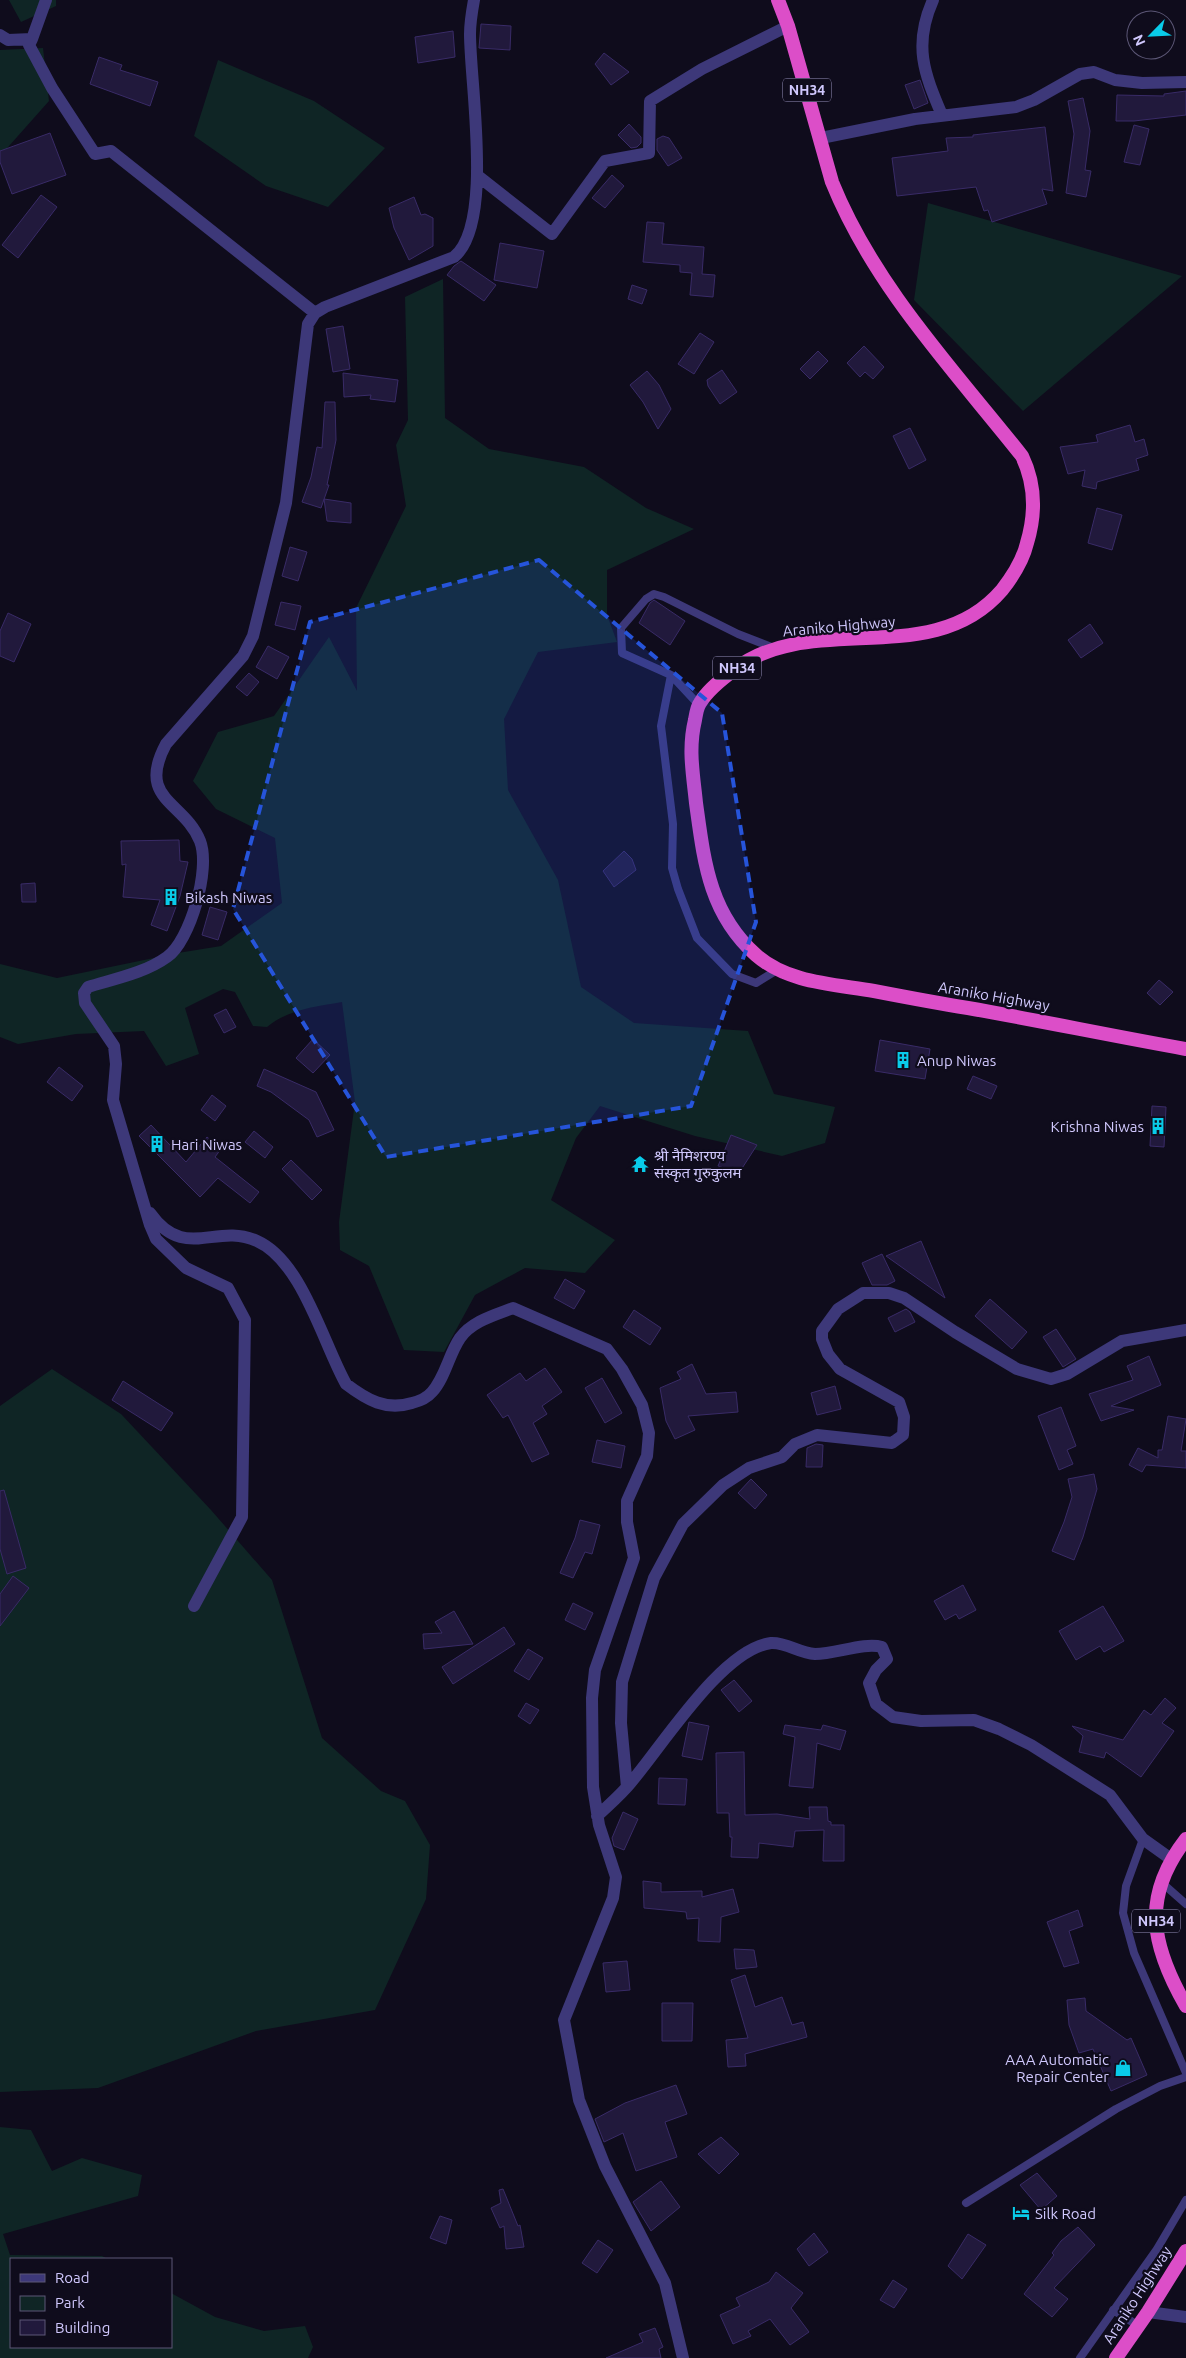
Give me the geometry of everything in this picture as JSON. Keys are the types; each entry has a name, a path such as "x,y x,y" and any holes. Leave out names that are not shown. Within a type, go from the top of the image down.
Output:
{"highway":[{"name":"Araniko Highway","path":"778,0 788,26 832,182 842,206 856,234 896,298 1022,456 1030,472 1034,493 1033,521 1024,554 1008,582 991,602 966,620 933,631 902,637 792,644 774,648 755,656 734,670 698,704 690,745 704,866 710,888 738,938 762,960 788,975 831,985 1062,1025 1186,1049"},
{"name":"NH34","path":"1186,1839 1170,1859 1161,1882 1155,1912 1158,1940 1171,1979 1186,2006"},
{"name":"Araniko Highway","path":"1116,2358 1139,2326 1186,2251"}],"street":[{"path":"46,0 29,45 52,88 95,154 111,151 316,313"},
{"path":"194,1606 242,1517 245,1320 228,1288 186,1268 156,1239 113,1100 116,1064 114,1046 85,1003 84,993 88,987 165,959 182,941 198,896 204,868 201,842 189,823 166,801 160,791 156,772 166,744 243,656 253,636 286,503 308,324 316,313 362,292 454,257 461,251 469,235 478,176 470,33 474,0"},
{"path":"933,0 922,38 924,66 942,115"},
{"path":"478,176 552,234 605,161 649,153 650,101 702,70 788,26"},
{"path":"0,35 8,40 32,38"},
{"path":"821,138 942,115 1016,107 1034,100 1080,74 1094,72 1115,80 1142,83 1186,82"},
{"path":"145,1207 163,1229 177,1237 236,1236 258,1241 273,1253 291,1271 346,1384 362,1396 378,1404 399,1407 423,1400 433,1392 461,1337 479,1321 513,1308 607,1349 622,1369 642,1405 649,1433 647,1456 627,1501 627,1522 634,1558 595,1670 592,1743 593,1787 598,1816 616,1877 613,1898 564,2020 572,2073 579,2100 606,2166 665,2283 683,2358"},
{"path":"627,1787 621,1723 622,1682 654,1578 683,1524 723,1485 749,1468 782,1458 795,1444 807,1438 818,1435 892,1443 903,1436 904,1416 899,1402 840,1369 828,1354 822,1339 822,1332 838,1309 863,1293 889,1293 904,1298 955,1332 1018,1369 1051,1379 1067,1374 1122,1341 1186,1330"},
{"path":"598,1816 627,1787 707,1686 745,1653 770,1644 782,1644 798,1651 813,1654 835,1652 873,1644 882,1647 887,1659 876,1670 869,1683 876,1704 893,1717 921,1721 974,1720 1000,1729 1110,1795 1143,1839 1170,1859"},
{"path":"1148,2312 1186,2317"}],"lane":[{"path":"698,704 671,675 622,653 621,628 646,600 654,594 705,616 738,634 774,648"},
{"path":"671,675 661,726 673,824 672,868 678,889 697,938 732,974 756,983 778,970"},
{"path":"966,2202 1116,2109 1186,2075 1134,1953 1123,1913 1126,1886 1143,1839"},
{"path":"1161,1882 1186,1904"},
{"path":"1080,2358 1157,2249 1186,2200"},
{"path":"1113,2310 1139,2326"}],"highlighted area":[{"path":"539,560 722,713 756,922 691,1106 386,1157 233,909 310,622"}],"green space":[{"path":"9,0 56,0 56,6 21,22"},
{"path":"43,48 49,101 1,155 0,163 0,50"},
{"path":"218,60 314,101 385,148 328,207 266,186 194,136"},
{"path":"928,203 1182,276 1023,411 914,300"},
{"path":"443,279 445,418 489,449 584,467 646,508 694,529 607,570 607,615 617,642 538,652 504,719 508,790 558,880 581,987 634,1023 748,1031 774,1094 835,1107 825,1143 782,1156 695,1136 600,1106 576,1138 551,1200 615,1240 585,1273 525,1268 475,1295 444,1352 404,1350 369,1266 340,1250 339,1222 355,1102 342,1002 293,1012 267,1027 253,1026 235,992 223,989 185,1008 199,1054 166,1066 144,1031 76,1034 18,1044 0,1037 0,964 57,978 221,946 282,903 275,838 216,809 193,781 218,732 274,716 329,637 357,691 356,608 406,506 396,445 408,420 405,297"},
{"path":"52,1369 121,1414 211,1510 272,1580 322,1738 381,1791 405,1801 430,1845 426,1899 375,2010 256,2031 98,2088 0,2092 0,1406"},
{"path":"0,2127 31,2130 52,2171 82,2158 142,2175 138,2196 3,2234 10,2255 102,2256 106,2258 10,2258 10,2348 172,2348 172,2294 215,2317 264,2331 305,2326 313,2347 308,2358 0,2358"}],"building":[{"path":"481,24 511,26 510,50 479,48"},
{"path":"453,31 455,57 418,63 415,37"},
{"path":"604,53 629,72 611,85 595,64"},
{"path":"99,57 122,65 120,70 158,82 150,106 90,84"},
{"path":"920,80 928,103 914,109 905,85"},
{"path":"1186,91 1186,115 1134,121 1116,121 1117,95 1164,96 1164,94"},
{"path":"1083,98 1090,131 1085,170 1091,171 1086,197 1066,193 1074,134 1068,101"},
{"path":"629,124 641,137 641,143 637,147 631,148 618,135"},
{"path":"1134,125 1149,129 1140,165 1124,162"},
{"path":"1045,127 1053,191 1042,189 1047,204 992,222 988,210 984,211 976,187 897,196 892,158 948,151 946,138 973,137 973,135"},
{"path":"50,133 66,175 12,194 0,162 0,151"},
{"path":"663,136 669,138 682,158 668,166 657,150 657,139"},
{"path":"612,175 624,186 605,208 592,198"},
{"path":"41,195 57,207 18,258 2,245"},
{"path":"414,197 421,215 425,214 433,218 433,246 409,260 394,228 389,208"},
{"path":"647,222 664,223 662,244 704,247 702,274 715,275 713,297 690,295 692,273 680,272 680,265 643,262"},
{"path":"500,243 544,251 537,288 494,280"},
{"path":"461,261 496,285 484,301 447,275"},
{"path":"632,285 647,290 642,304 628,299"},
{"path":"343,326 350,369 333,372 326,329"},
{"path":"700,333 714,342 694,374 678,364"},
{"path":"864,346 884,367 873,379 865,372 860,377 847,363"},
{"path":"818,351 828,361 810,379 800,369"},
{"path":"722,370 737,392 720,404 708,386 707,380"},
{"path":"647,371 659,385 671,409 658,429 643,402 630,385"},
{"path":"343,373 398,380 395,402 370,399 371,395 344,397"},
{"path":"325,402 335,402 336,440 327,485 329,485 321,508 302,502 311,477 317,447 322,448"},
{"path":"1130,425 1135,442 1144,439 1148,455 1136,459 1139,470 1097,482 1096,489 1082,486 1085,470 1068,474 1060,447 1098,442 1096,435"},
{"path":"910,428 926,460 909,469 893,436"},
{"path":"324,499 351,503 351,523 327,521"},
{"path":"1097,508 1122,515 1112,550 1088,543"},
{"path":"290,547 307,552 298,581 282,576"},
{"path":"654,600 685,621 670,645 639,623 650,603"},
{"path":"281,602 301,606 295,630 275,625"},
{"path":"8,613 31,624 14,662 0,656 0,631"},
{"path":"1090,624 1103,643 1081,658 1068,640"},
{"path":"268,646 289,657 277,679 256,667"},
{"path":"249,673 259,682 247,696 236,687"},
{"path":"179,840 180,861 188,862 180,896 167,931 151,925 160,900 123,897 126,864 122,865 121,841"},
{"path":"624,851 632,859 636,870 614,887 603,871"},
{"path":"35,883 36,902 22,902 21,884"},
{"path":"210,907 227,912 218,940 202,935"},
{"path":"1159,980 1173,992 1160,1005 1147,993"},
{"path":"226,1009 236,1027 224,1033 214,1015"},
{"path":"313,1039 330,1055 313,1073 296,1058"},
{"name":"Anup Niwas","path":"880,1040 930,1049 925,1079 875,1071"},
{"path":"59,1067 83,1086 72,1101 47,1082"},
{"path":"264,1069 316,1092 334,1130 317,1137 309,1120 271,1092 257,1086"},
{"path":"973,1076 997,1086 991,1099 967,1089"},
{"path":"212,1095 226,1106 215,1121 201,1110"},
{"name":"Krishna Niwas","path":"1152,1106 1166,1107 1164,1147 1150,1146"},
{"path":"151,1125 186,1162 207,1137 221,1149 215,1157 259,1192 250,1203 218,1178 200,1197 139,1136"},
{"path":"254,1131 273,1147 265,1158 245,1142"},
{"path":"731,1135 757,1145 739,1173 718,1166"},
{"path":"291,1160 322,1190 312,1200 282,1169"},
{"path":"921,1241 945,1298 886,1256"},
{"path":"882,1254 895,1281 887,1285 872,1285 862,1263"},
{"path":"565,1279 585,1291 574,1309 554,1298"},
{"path":"990,1299 1027,1332 1012,1349 975,1316"},
{"path":"906,1309 910,1312 915,1322 895,1332 888,1318"},
{"path":"634,1310 661,1328 650,1345 623,1327"},
{"path":"1056,1329 1076,1359 1063,1367 1043,1337"},
{"path":"1149,1356 1161,1385 1111,1406 1134,1410 1101,1421 1089,1394 1133,1380 1127,1366"},
{"path":"692,1364 706,1394 736,1392 738,1412 688,1416 695,1430 675,1439 666,1421 660,1388 681,1379 677,1372"},
{"path":"545,1368 562,1392 542,1406 547,1414 533,1423 549,1454 532,1462 508,1415 503,1418 487,1395 520,1373 526,1381"},
{"path":"602,1378 622,1413 605,1423 585,1388"},
{"path":"123,1381 173,1413 161,1431 112,1400"},
{"path":"835,1386 841,1409 817,1415 811,1393"},
{"path":"1061,1407 1076,1446 1067,1450 1073,1464 1059,1470 1038,1416"},
{"path":"1168,1416 1186,1419 1181,1451 1186,1451 1186,1468 1146,1465 1142,1472 1129,1465 1138,1448 1158,1458 1158,1450 1162,1450"},
{"path":"597,1440 625,1446 621,1468 592,1462"},
{"path":"816,1444 823,1445 822,1467 806,1467 807,1448"},
{"path":"1094,1474 1097,1489 1074,1560 1052,1551 1072,1497 1068,1479"},
{"path":"751,1479 767,1495 755,1509 738,1493"},
{"path":"4,1490 26,1568 7,1574 0,1549 0,1491"},
{"path":"580,1520 600,1525 592,1554 585,1552 573,1578 560,1573 575,1538"},
{"path":"13,1576 29,1588 0,1626 0,1594"},
{"path":"963,1585 976,1610 959,1619 956,1614 945,1620 934,1601"},
{"path":"573,1603 593,1613 585,1630 565,1620"},
{"path":"1103,1606 1124,1641 1104,1652 1100,1646 1076,1660 1059,1631"},
{"path":"454,1611 473,1644 424,1649 423,1634 442,1633 435,1622"},
{"path":"504,1627 515,1644 453,1684 442,1667"},
{"path":"528,1649 543,1658 529,1680 514,1671"},
{"path":"734,1680 752,1701 739,1712 721,1690"},
{"path":"1165,1698 1176,1708 1162,1723 1174,1731 1141,1777 1106,1752 1104,1758 1079,1752 1083,1736 1072,1726 1123,1740 1144,1710 1151,1715"},
{"path":"526,1703 539,1710 530,1724 518,1716"},
{"path":"689,1722 709,1726 702,1760 682,1756"},
{"path":"785,1725 821,1730 823,1725 846,1731 840,1750 817,1743 813,1788 789,1786 795,1737 783,1734"},
{"path":"744,1752 745,1815 777,1814 810,1819 809,1807 827,1807 828,1821 831,1822 831,1825 844,1825 844,1861 823,1861 824,1830 795,1831 793,1847 759,1843 758,1858 731,1857 732,1837 730,1837 729,1813 717,1813 716,1753"},
{"path":"659,1778 687,1779 685,1805 658,1804"},
{"path":"623,1812 638,1819 624,1850 614,1846 612,1838"},
{"path":"643,1881 661,1883 661,1892 702,1891 702,1897 733,1889 739,1912 721,1917 720,1942 698,1941 699,1918 687,1919 686,1912 644,1908"},
{"path":"1078,1910 1083,1926 1069,1931 1079,1963 1064,1967 1047,1922"},
{"path":"734,1949 754,1950 757,1967 736,1969"},
{"path":"627,1961 630,1990 606,1992 603,1963"},
{"path":"745,1975 755,2007 782,1997 792,2025 803,2022 807,2037 745,2054 746,2066 728,2067 726,2040 748,2038 731,1980"},
{"path":"1085,1998 1086,2011 1127,2040 1131,2038 1147,2075 1111,2091 1093,2049 1079,2053 1069,2025 1067,2000"},
{"path":"662,2003 693,2003 692,2041 662,2041"},
{"path":"676,2085 687,2114 665,2122 677,2157 636,2171 623,2133 604,2142 595,2119 625,2103"},
{"path":"721,2137 739,2154 719,2174 698,2154"},
{"path":"1037,2173 1057,2196 1041,2210 1020,2185"},
{"path":"661,2181 680,2207 651,2231 633,2202"},
{"path":"503,2189 518,2226 520,2225 524,2247 506,2249 504,2226 500,2228 491,2208 501,2203 499,2190"},
{"path":"440,2216 452,2220 446,2244 430,2238"},
{"path":"1078,2227 1095,2245 1054,2288 1068,2299 1052,2317 1024,2294 1054,2255 1052,2253 1061,2241"},
{"path":"814,2233 828,2252 809,2266 797,2249"},
{"path":"968,2234 986,2245 962,2279 948,2266"},
{"path":"598,2240 613,2250 597,2273 582,2263"},
{"path":"776,2272 803,2293 791,2308 809,2332 790,2345 770,2319 748,2331 751,2336 733,2344 720,2315 740,2306 736,2298 769,2282"},
{"path":"893,2280 907,2289 894,2308 880,2300"},
{"path":"655,2328 663,2347 659,2349 661,2358 606,2358 643,2342 639,2334"}],"place":[{"name":"Bikash Niwas","path":"171,897"},
{"name":"Anup Niwas","path":"903,1060"},
{"name":"Krishna Niwas","path":"1158,1126"},
{"name":"Hari Niwas","path":"157,1144"},
{"name":"श्री नैमिशरण्य संस्कृत गुरुकुलम","path":"640,1164"},
{"name":"AAA Automatic Repair Center","path":"1123,2068"},
{"name":"Silk Road","path":"1021,2213"}]}
